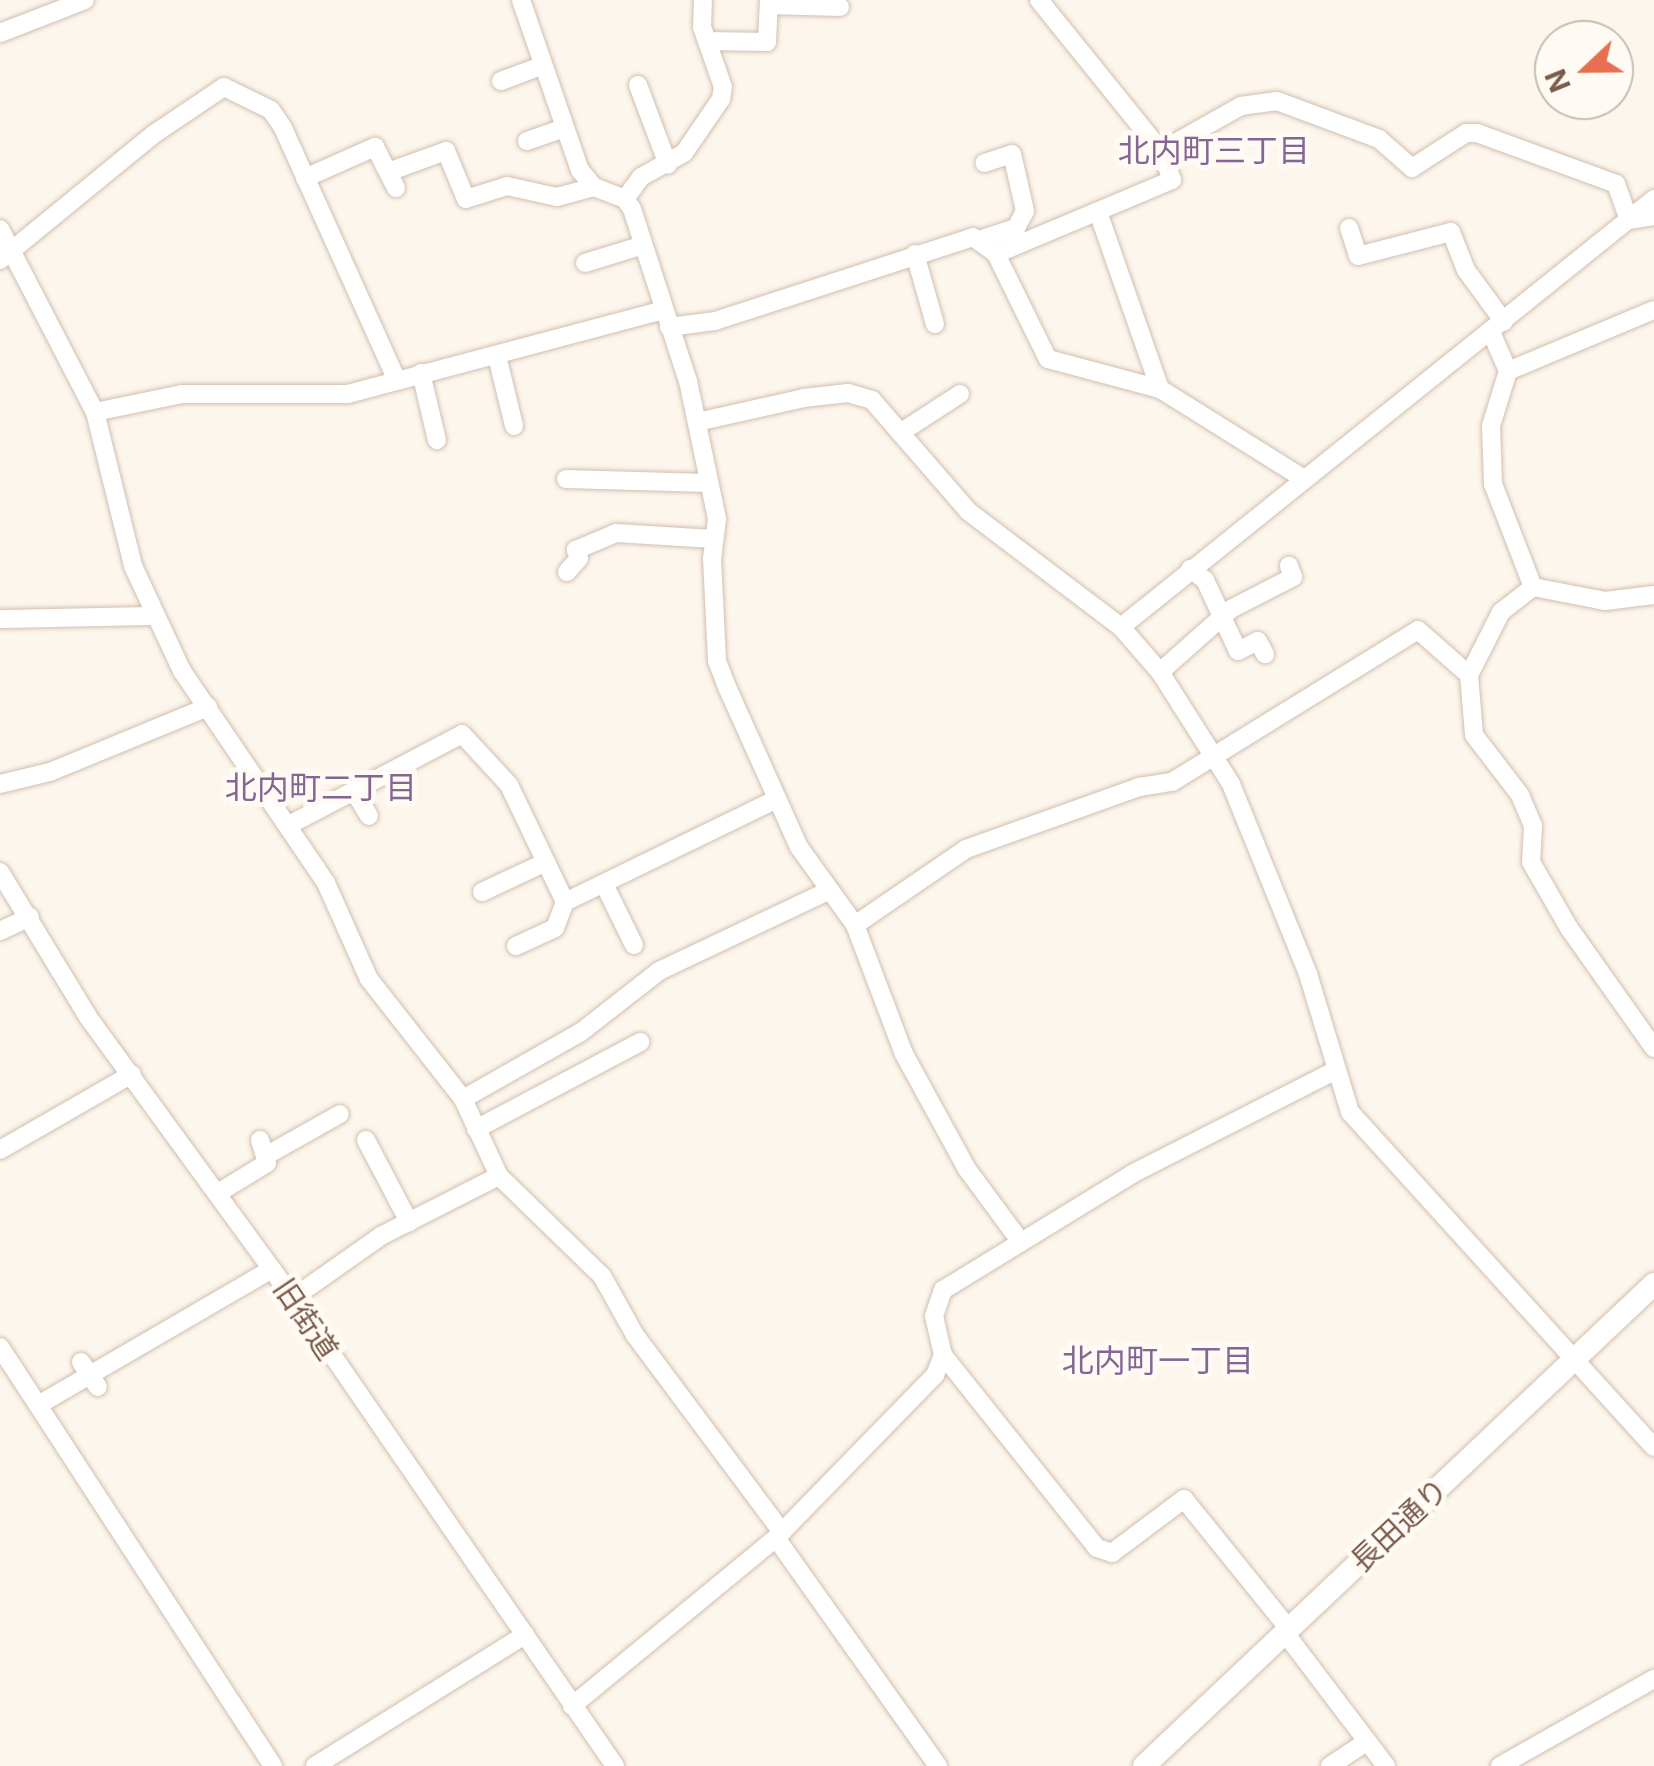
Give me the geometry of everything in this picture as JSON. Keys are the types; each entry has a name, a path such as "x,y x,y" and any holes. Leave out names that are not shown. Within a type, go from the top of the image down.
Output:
{"street":[{"path":"0,34 85,0"},
{"path":"521,0 580,170 594,188 625,199"},
{"path":"625,199 641,177 684,153 720,99 723,86 707,41 703,0"},
{"path":"996,254 1172,180 1160,151 1039,0"},
{"path":"707,41 767,42 769,2 840,10"},
{"path":"0,18 21,24"},
{"path":"501,80 541,66"},
{"path":"638,85 668,165"},
{"path":"7,254 154,134 224,87 271,110 396,378"},
{"path":"1160,151 1242,106 1277,101 1379,139 1412,168 1466,133 1477,133 1616,184 1629,220"},
{"path":"527,141 564,128"},
{"path":"305,178 376,147 392,180 446,151 466,199 507,186 557,198 594,188"},
{"path":"94,412 182,394 324,397 666,319 715,320 915,254 982,239 1022,224 1012,154 984,162"},
{"path":"625,199 696,422 717,519 713,538 717,661 778,799 828,892 856,925 904,1054 967,1169 1020,1241"},
{"path":"1121,628 1301,476 1498,327 1654,199"},
{"path":"1098,212 1160,390"},
{"path":"1629,220 1654,216"},
{"path":"1349,228 1358,256 1451,232 1466,270 1498,327 1508,371 1491,426 1493,484 1533,587"},
{"path":"0,229 7,254 94,412 133,566 154,616 208,707 326,882 369,979 462,1099 499,1176 602,1276 635,1335 780,1535 938,1766"},
{"path":"982,239 996,254 1048,360 1160,390 1301,476"},
{"path":"586,263 642,245"},
{"path":"915,254 935,324"},
{"path":"1508,371 1654,310"},
{"path":"496,356 514,426"},
{"path":"421,373 437,440"},
{"path":"901,428 957,389"},
{"path":"696,422 848,393 872,400 901,428 968,511 1121,628 1160,672 1215,758 1308,974 1350,1112 1654,1447"},
{"path":"566,479 708,483"},
{"path":"568,572 579,558 576,550 616,533 713,538"},
{"path":"1160,672 1224,618 1293,577 1288,566"},
{"path":"1190,569 1205,580 1238,651 1258,641 1264,654"},
{"path":"1654,595 1604,601 1533,587 1501,612 1469,675 1474,735 1520,795 1532,826 1531,862 1568,928 1654,1048"},
{"path":"0,619 154,616"},
{"path":"856,925 966,849 1139,786 1172,782 1215,758 1248,730 1334,688 1418,630 1469,675"},
{"path":"0,784 50,772 208,707"},
{"path":"290,825 462,734 509,785 565,902"},
{"path":"354,791 369,816"},
{"path":"516,946 555,928 565,902 778,799"},
{"path":"482,892 546,862"},
{"name":"旧街道","path":"0,872 88,1017 293,1298 614,1766"},
{"path":"604,884 634,945"},
{"path":"462,1099 580,1032 660,971 828,892"},
{"path":"0,931 30,916"},
{"path":"476,1128 640,1042"},
{"path":"1336,1070 1132,1174 1020,1241 942,1290 934,1316 943,1355 1097,1548 1112,1553 1184,1500 1386,1766"},
{"path":"0,1150 132,1074"},
{"path":"218,1193 267,1163 264,1147 328,1114"},
{"path":"366,1140 409,1222"},
{"path":"293,1298 409,1222 499,1176"},
{"path":"40,1404 89,1375 134,1355 191,1309 272,1269"},
{"name":"長田通り","path":"1144,1766 1654,1284"},
{"path":"0,1347 273,1766"},
{"path":"572,1706 780,1535 881,1434 934,1375 943,1355"},
{"path":"315,1766 525,1636"},
{"path":"1500,1766 1654,1678"},
{"path":"1330,1766 1366,1742"}],"district":[{"name":"北内町三丁目","path":"1214,151"},
{"name":"北内町二丁目","path":"321,788"},
{"name":"北内町一丁目","path":"1158,1361"}]}
